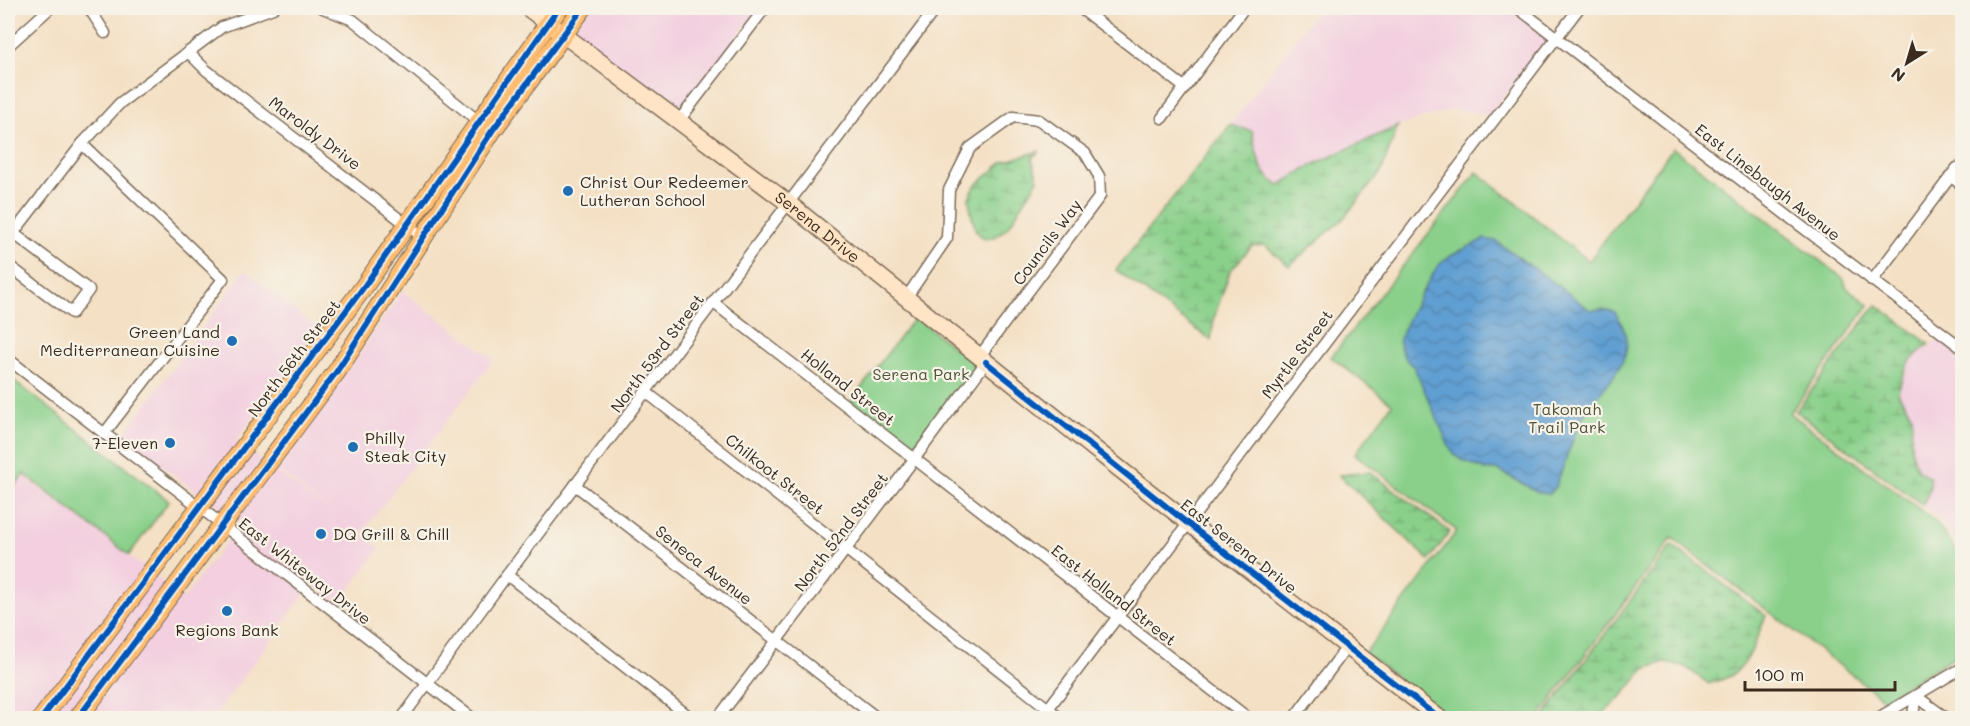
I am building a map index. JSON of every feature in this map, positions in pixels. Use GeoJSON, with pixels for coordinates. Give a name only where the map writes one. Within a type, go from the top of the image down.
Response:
{"type":"FeatureCollection","features":[{"type":"Feature","properties":{"kind":"main road","name":"North 56th Street"},"geometry":{"type":"LineString","coordinates":[[78,718],[308,411],[366,328],[424,238],[485,126],[547,23],[559,8]]}},
{"type":"Feature","properties":{"kind":"main road","name":"North 56th Street"},"geometry":{"type":"LineString","coordinates":[[42,718],[408,224],[485,126],[563,35],[583,8]]}},
{"type":"Feature","properties":{"kind":"main road"},"geometry":{"type":"LineString","coordinates":[[285,393],[308,411]]}},
{"type":"Feature","properties":{"kind":"main road"},"geometry":{"type":"LineString","coordinates":[[138,590],[160,609]]}},
{"type":"Feature","properties":{"kind":"main road"},"geometry":{"type":"LineString","coordinates":[[125,607],[148,624]]}},
{"type":"Feature","properties":{"kind":"street"},"geometry":{"type":"LineString","coordinates":[[8,46],[50,8]]}},
{"type":"Feature","properties":{"kind":"street"},"geometry":{"type":"LineString","coordinates":[[89,8],[105,33]]}},
{"type":"Feature","properties":{"kind":"street"},"geometry":{"type":"LineString","coordinates":[[8,265],[72,313],[89,291],[10,237],[82,144],[120,103],[222,27],[273,8]]}},
{"type":"Feature","properties":{"kind":"street"},"geometry":{"type":"LineString","coordinates":[[323,8],[352,20],[485,126]]}},
{"type":"Feature","properties":{"kind":"street","name":"Serena Drive"},"geometry":{"type":"LineString","coordinates":[[528,8],[788,203],[1024,394]]}},
{"type":"Feature","properties":{"kind":"street"},"geometry":{"type":"LineString","coordinates":[[678,122],[765,8]]}},
{"type":"Feature","properties":{"kind":"street","name":"North 53rd Street"},"geometry":{"type":"LineString","coordinates":[[402,718],[507,575],[936,8]]}},
{"type":"Feature","properties":{"kind":"street"},"geometry":{"type":"LineString","coordinates":[[1080,8],[1184,87]]}},
{"type":"Feature","properties":{"kind":"street"},"geometry":{"type":"LineString","coordinates":[[1094,18],[1102,8]]}},
{"type":"Feature","properties":{"kind":"street"},"geometry":{"type":"LineString","coordinates":[[1162,118],[1244,8]]}},
{"type":"Feature","properties":{"kind":"street","name":"East Linebaugh Avenue"},"geometry":{"type":"LineString","coordinates":[[1518,8],[1962,348]]}},
{"type":"Feature","properties":{"kind":"street","name":"Myrtle Street"},"geometry":{"type":"LineString","coordinates":[[1044,714],[1579,8]]}},
{"type":"Feature","properties":{"kind":"street","name":"Maroldy Drive"},"geometry":{"type":"LineString","coordinates":[[188,52],[206,70],[424,238]]}},
{"type":"Feature","properties":{"kind":"street","name":"Councils Way"},"geometry":{"type":"LineString","coordinates":[[906,298],[947,237],[949,190],[970,148],[1013,117],[1039,120],[1085,153],[1099,176],[1100,196],[982,359]]}},
{"type":"Feature","properties":{"kind":"street"},"geometry":{"type":"LineString","coordinates":[[82,144],[223,279],[104,434]]}},
{"type":"Feature","properties":{"kind":"street"},"geometry":{"type":"LineString","coordinates":[[1872,281],[1954,172],[1962,185]]}},
{"type":"Feature","properties":{"kind":"street","name":"Holland Street"},"geometry":{"type":"LineString","coordinates":[[714,303],[962,495]]}},
{"type":"Feature","properties":{"kind":"street","name":"East Whiteway Drive"},"geometry":{"type":"LineString","coordinates":[[8,359],[472,718]]}},
{"type":"Feature","properties":{"kind":"street","name":"North 52nd Street"},"geometry":{"type":"LineString","coordinates":[[718,718],[915,458],[982,359]]}},
{"type":"Feature","properties":{"kind":"street","name":"Chilkoot Street"},"geometry":{"type":"LineString","coordinates":[[646,392],[885,580],[1044,714],[1060,718]]}},
{"type":"Feature","properties":{"kind":"street","name":"East Serena Drive"},"geometry":{"type":"LineString","coordinates":[[1024,394],[1439,718]]}},
{"type":"Feature","properties":{"kind":"street","name":"Seneca Avenue"},"geometry":{"type":"LineString","coordinates":[[575,485],[877,718]]}},
{"type":"Feature","properties":{"kind":"street","name":"East Holland Street"},"geometry":{"type":"LineString","coordinates":[[962,495],[1248,718]]}},
{"type":"Feature","properties":{"kind":"street"},"geometry":{"type":"LineString","coordinates":[[507,575],[691,718]]}},
{"type":"Feature","properties":{"kind":"street"},"geometry":{"type":"LineString","coordinates":[[1294,718],[1347,647]]}},
{"type":"Feature","properties":{"kind":"street"},"geometry":{"type":"LineString","coordinates":[[1878,718],[1962,668]]}},
{"type":"Feature","properties":{"kind":"street"},"geometry":{"type":"LineString","coordinates":[[1910,718],[1913,715],[1916,696]]}},
{"type":"Feature","properties":{"kind":"street"},"geometry":{"type":"LineString","coordinates":[[1916,696],[1946,718]]}},
{"type":"Feature","properties":{"kind":"shaded area"},"geometry":{"type":"Polygon","coordinates":[[[590,8],[759,8],[678,114],[570,33],[590,8]]]}},
{"type":"Feature","properties":{"kind":"shaded area"},"geometry":{"type":"Polygon","coordinates":[[[1319,8],[1508,8],[1549,38],[1490,115],[1453,109],[1398,126],[1306,168],[1280,185],[1272,182],[1258,162],[1251,131],[1230,125],[1319,8]]]}},
{"type":"Feature","properties":{"kind":"shaded area"},"geometry":{"type":"Polygon","coordinates":[[[245,270],[318,329],[236,441],[360,533],[278,470],[402,291],[494,359],[361,534],[380,548],[339,604],[312,584],[213,718],[8,718],[8,496],[23,475],[184,598],[240,524],[122,437],[245,270]]]}},
{"type":"Feature","properties":{"kind":"shaded area"},"geometry":{"type":"Polygon","coordinates":[[[1940,339],[1962,355],[1962,551],[1938,517],[1923,505],[1930,489],[1930,478],[1917,469],[1911,448],[1912,416],[1898,393],[1903,372],[1914,356],[1940,339]]]}},
{"type":"Feature","properties":{"kind":"green space"},"geometry":{"type":"Polygon","coordinates":[[[1230,125],[1252,131],[1263,170],[1267,176],[1280,185],[1306,168],[1398,126],[1381,172],[1342,220],[1289,266],[1265,245],[1252,246],[1230,271],[1214,318],[1211,340],[1116,270],[1230,125]]]}},
{"type":"Feature","properties":{"kind":"green space","name":"Takomah Trail Park"},"geometry":{"type":"Polygon","coordinates":[[[1673,148],[1844,279],[1846,287],[1869,305],[1790,413],[1934,520],[1962,559],[1962,652],[1884,699],[1672,538],[1538,718],[1449,718],[1365,653],[1457,531],[1355,454],[1392,404],[1331,357],[1477,172],[1589,261],[1673,148]]]}},
{"type":"Feature","properties":{"kind":"green space"},"geometry":{"type":"Polygon","coordinates":[[[1040,151],[1032,158],[1038,180],[1009,226],[995,237],[985,239],[976,231],[971,213],[969,198],[975,186],[1003,162],[1040,151]]]}},
{"type":"Feature","properties":{"kind":"green space"},"geometry":{"type":"Polygon","coordinates":[[[1877,305],[1929,344],[1908,365],[1902,376],[1898,393],[1912,416],[1911,448],[1917,469],[1930,478],[1930,489],[1923,505],[1796,411],[1877,305]]]}},
{"type":"Feature","properties":{"kind":"green space","name":"Serena Park"},"geometry":{"type":"Polygon","coordinates":[[[915,317],[976,365],[912,448],[851,401],[915,317]]]}},
{"type":"Feature","properties":{"kind":"green space"},"geometry":{"type":"Polygon","coordinates":[[[8,376],[169,501],[129,555],[24,474],[8,494],[8,376]]]}},
{"type":"Feature","properties":{"kind":"green space"},"geometry":{"type":"Polygon","coordinates":[[[1370,472],[1450,532],[1429,560],[1339,475],[1370,472]]]}},
{"type":"Feature","properties":{"kind":"green space"},"geometry":{"type":"Polygon","coordinates":[[[1672,545],[1766,616],[1744,664],[1732,675],[1709,684],[1684,666],[1664,662],[1645,669],[1604,713],[1593,718],[1542,718],[1672,545]]]}},
{"type":"Feature","properties":{"kind":"water"},"geometry":{"type":"Polygon","coordinates":[[[1485,239],[1496,241],[1590,310],[1602,309],[1615,312],[1626,336],[1627,347],[1623,361],[1583,417],[1556,486],[1550,494],[1538,492],[1498,470],[1486,470],[1455,456],[1414,367],[1401,351],[1400,339],[1407,322],[1438,266],[1453,254],[1485,239]]]}},
{"type":"Feature","properties":{"kind":"cycle path"},"geometry":{"type":"LineString","coordinates":[[42,718],[363,288],[559,8]]}},
{"type":"Feature","properties":{"kind":"cycle path"},"geometry":{"type":"LineString","coordinates":[[78,718],[337,371],[492,131],[583,8]]}},
{"type":"Feature","properties":{"kind":"cycle path"},"geometry":{"type":"LineString","coordinates":[[986,362],[1187,523],[1439,718]]}},
{"type":"Feature","properties":{"kind":"place","name":"Christ Our Redeemer Lutheran School"},"geometry":{"type":"Point","coordinates":[568,191]}},
{"type":"Feature","properties":{"kind":"place","name":"Green Land Mediterranean Cuisine"},"geometry":{"type":"Point","coordinates":[232,341]}},
{"type":"Feature","properties":{"kind":"place","name":"7-Eleven"},"geometry":{"type":"Point","coordinates":[170,443]}},
{"type":"Feature","properties":{"kind":"place","name":"Philly Steak City"},"geometry":{"type":"Point","coordinates":[353,447]}},
{"type":"Feature","properties":{"kind":"place","name":"DQ Grill & Chill"},"geometry":{"type":"Point","coordinates":[321,534]}},
{"type":"Feature","properties":{"kind":"place","name":"Regions Bank"},"geometry":{"type":"Point","coordinates":[227,611]}}]}
